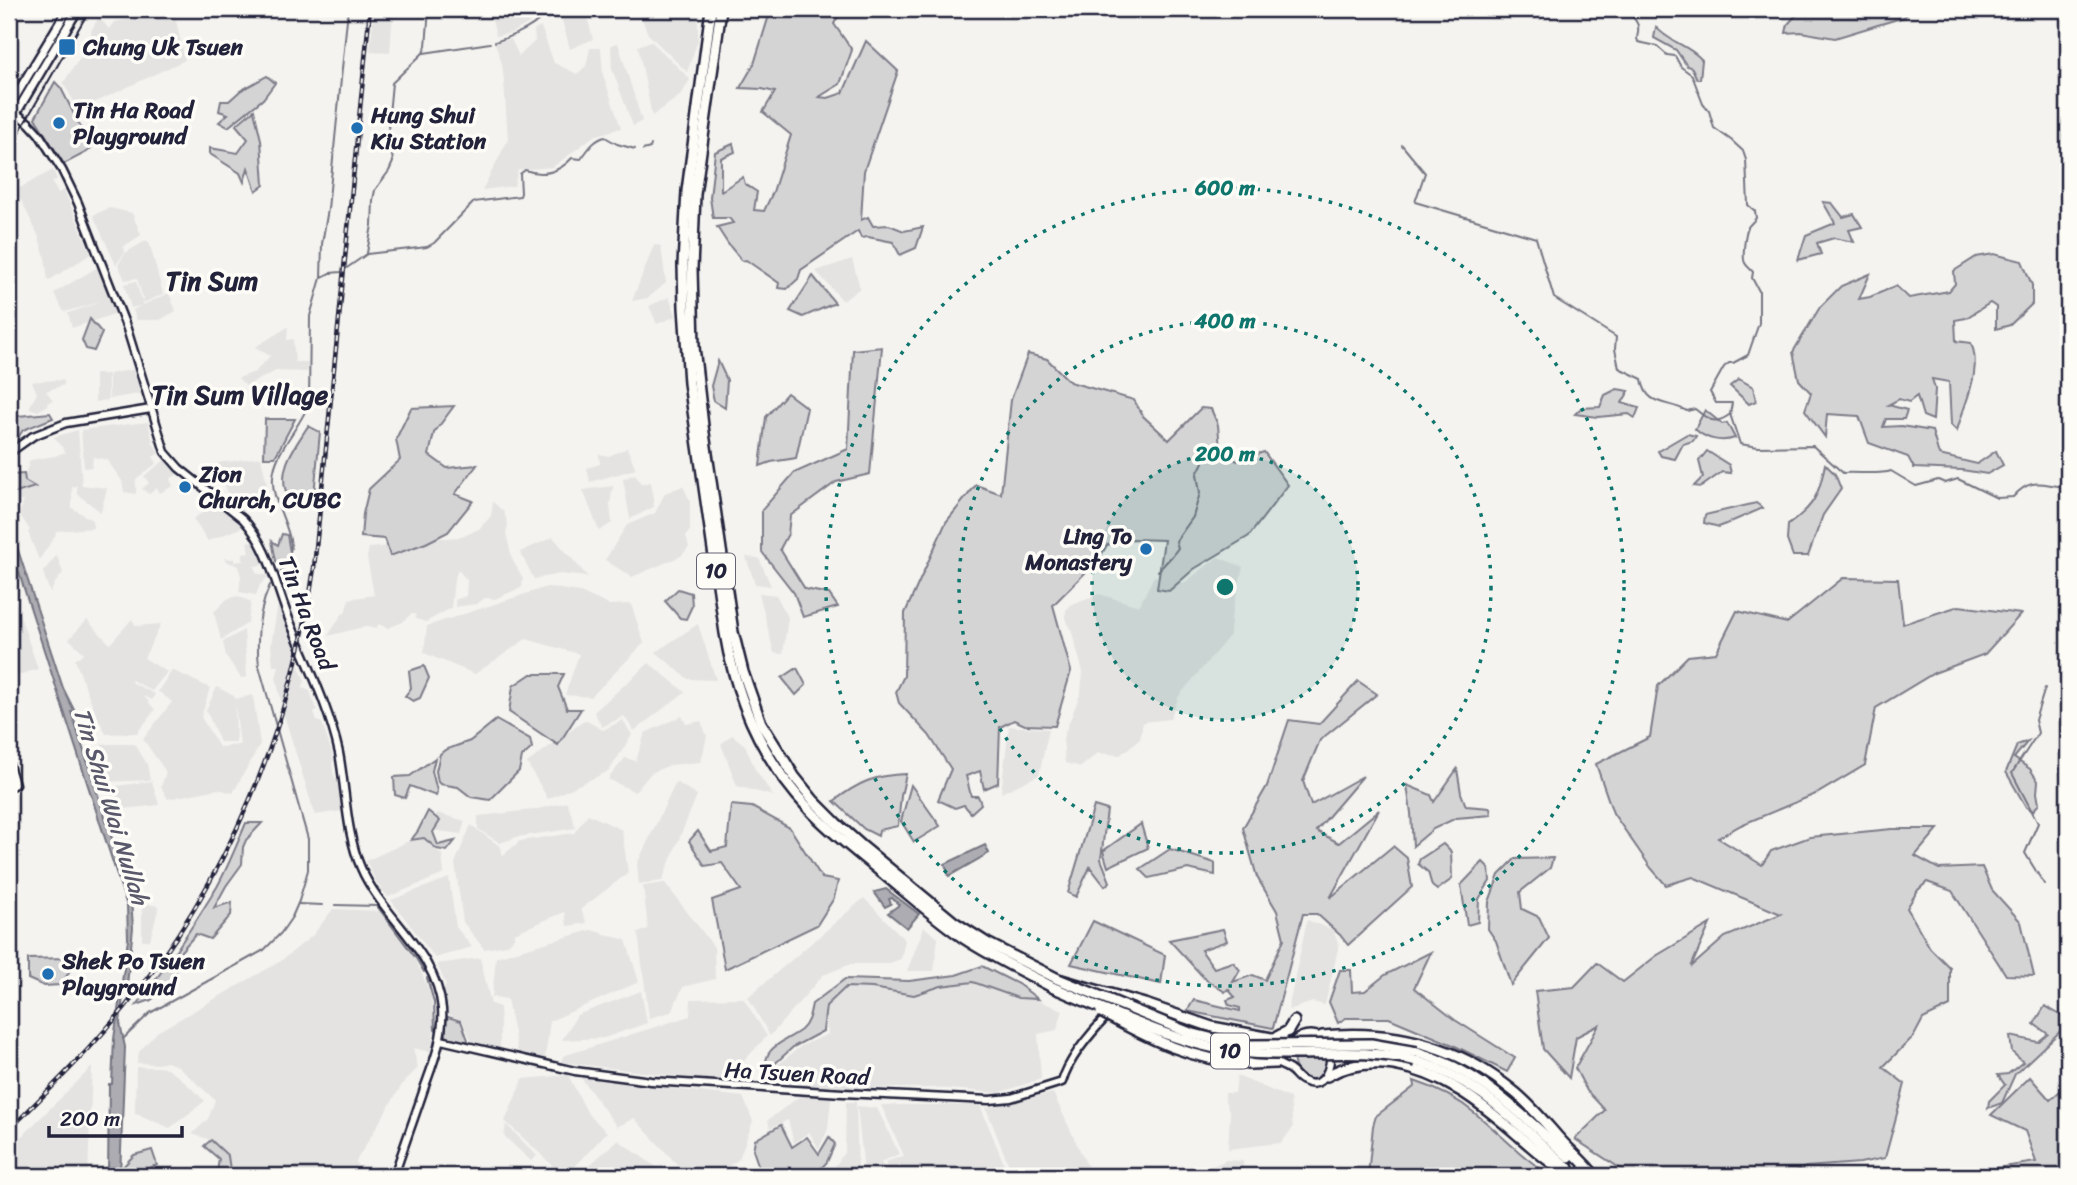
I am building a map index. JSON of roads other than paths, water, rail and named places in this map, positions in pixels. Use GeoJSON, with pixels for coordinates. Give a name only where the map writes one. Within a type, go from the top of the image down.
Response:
{"type":"FeatureCollection","features":[{"type":"Feature","properties":{"kind":"highway","name":"10"},"geometry":{"type":"LineString","coordinates":[[711,9],[684,228],[684,307],[690,394],[732,669],[760,741],[779,771],[808,809],[822,822],[951,928],[996,958],[1189,1041],[1222,1049],[1271,1054],[1361,1053],[1416,1056],[1454,1066],[1484,1083],[1594,1176]]}},
{"type":"Feature","properties":{"kind":"highway","name":"10"},"geometry":{"type":"LineString","coordinates":[[721,9],[695,194],[692,270],[694,348],[733,632],[752,699],[761,723],[794,776],[814,801],[845,831],[954,922],[1056,983]]}},
{"type":"Feature","properties":{"kind":"highway"},"geometry":{"type":"LineString","coordinates":[[1056,983],[1148,1005],[1212,1027],[1239,1033],[1278,1039],[1294,1021]]}},
{"type":"Feature","properties":{"kind":"highway"},"geometry":{"type":"LineString","coordinates":[[1056,983],[1171,1048],[1218,1061],[1276,1063]]}},
{"type":"Feature","properties":{"kind":"highway"},"geometry":{"type":"LineString","coordinates":[[1322,1036],[1372,1034],[1394,1037],[1429,1045],[1470,1061],[1522,1099],[1594,1176]]}},
{"type":"Feature","properties":{"kind":"highway","name":"10"},"geometry":{"type":"LineString","coordinates":[[1416,1056],[1460,1078],[1488,1097],[1575,1176]]}},
{"type":"Feature","properties":{"kind":"highway"},"geometry":{"type":"LineString","coordinates":[[1326,1076],[1351,1066],[1373,1063],[1411,1069],[1437,1078],[1474,1098],[1551,1163],[1575,1176]]}},
{"type":"Feature","properties":{"kind":"main road"},"geometry":{"type":"LineString","coordinates":[[9,125],[11,110],[68,9]]}},
{"type":"Feature","properties":{"kind":"main road"},"geometry":{"type":"LineString","coordinates":[[11,110],[78,9]]}},
{"type":"Feature","properties":{"kind":"street","name":"Tin Ha Road"},"geometry":{"type":"LineString","coordinates":[[11,110],[39,134],[62,170],[78,203],[127,329],[163,448],[169,458],[243,519],[257,537],[273,567],[334,736],[356,858],[372,889],[432,974],[442,1009],[440,1040],[394,1176]]}},
{"type":"Feature","properties":{"kind":"street"},"geometry":{"type":"LineString","coordinates":[[9,453],[33,436],[66,423],[151,409]]}},
{"type":"Feature","properties":{"kind":"street"},"geometry":{"type":"LineString","coordinates":[[9,765],[12,785]]}},
{"type":"Feature","properties":{"kind":"street","name":"Ha Tsuen Road"},"geometry":{"type":"LineString","coordinates":[[440,1040],[575,1071],[651,1081],[990,1100],[1011,1098],[1062,1082],[1065,1069],[1115,1008],[1183,1037],[1248,1048]]}},
{"type":"Feature","properties":{"kind":"street"},"geometry":{"type":"LineString","coordinates":[[1309,1034],[1322,1036],[1327,1042],[1331,1058],[1326,1076],[1318,1082],[1308,1083],[1293,1071],[1248,1048],[1278,1039],[1294,1041],[1309,1034]]}},
{"type":"Feature","properties":{"kind":"street"},"geometry":{"type":"LineString","coordinates":[[1293,1071],[1290,1060],[1294,1041]]}},
{"type":"Feature","properties":{"kind":"waterway"},"geometry":{"type":"LineString","coordinates":[[281,572],[291,546],[275,495],[273,477],[278,458],[309,403],[310,316],[321,278],[322,244],[328,209],[348,9]]}},
{"type":"Feature","properties":{"kind":"waterway"},"geometry":{"type":"LineString","coordinates":[[367,253],[375,190],[393,162],[388,125],[392,83],[423,53],[429,9]]}},
{"type":"Feature","properties":{"kind":"waterway"},"geometry":{"type":"LineString","coordinates":[[495,42],[532,26],[547,9]]}},
{"type":"Feature","properties":{"kind":"waterway"},"geometry":{"type":"LineString","coordinates":[[1627,9],[1638,25],[1638,42],[1657,46],[1667,55],[1675,56],[1681,67],[1692,75],[1714,128],[1743,151],[1746,160],[1748,205],[1755,211],[1756,218],[1747,230],[1744,256],[1759,291],[1759,323],[1748,355],[1724,367],[1710,392],[1716,403],[1732,403],[1730,414],[1740,444],[1758,447],[1813,446],[1843,473],[1891,471],[1916,486],[1938,480],[1945,483],[1958,479],[1997,498],[2013,497],[2032,484],[2068,487]]}},
{"type":"Feature","properties":{"kind":"waterway"},"geometry":{"type":"LineString","coordinates":[[424,53],[490,43]]}},
{"type":"Feature","properties":{"kind":"waterway"},"geometry":{"type":"LineString","coordinates":[[322,277],[341,272],[367,254],[427,247],[474,202],[520,196],[520,174],[525,170],[539,173],[556,170],[572,158],[581,159],[601,138],[605,137],[635,149]]}},
{"type":"Feature","properties":{"kind":"waterway"},"geometry":{"type":"LineString","coordinates":[[643,150],[651,145]]}},
{"type":"Feature","properties":{"kind":"waterway"},"geometry":{"type":"LineString","coordinates":[[1402,145],[1425,173],[1415,202],[1536,238],[1554,298],[1616,337],[1615,349],[1619,368],[1642,379],[1644,388],[1652,399],[1687,411],[1695,409],[1715,421],[1729,415]]}},
{"type":"Feature","properties":{"kind":"waterway"},"geometry":{"type":"LineString","coordinates":[[1158,571],[1178,548],[1176,541],[1193,517],[1200,493],[1197,474],[1213,443]]}},
{"type":"Feature","properties":{"kind":"waterway"},"geometry":{"type":"LineString","coordinates":[[123,1039],[150,1013],[264,950],[281,933],[299,901],[308,870],[308,839],[259,666],[259,625],[270,585]]}},
{"type":"Feature","properties":{"kind":"waterway"},"geometry":{"type":"LineString","coordinates":[[2044,884],[2025,853],[2038,823],[2012,773],[2038,733],[2035,720],[2045,688]]}},
{"type":"Feature","properties":{"kind":"waterway"},"geometry":{"type":"LineString","coordinates":[[298,904],[322,905]]}},
{"type":"Feature","properties":{"kind":"waterway"},"geometry":{"type":"LineString","coordinates":[[335,905],[377,906],[424,972]]}},
{"type":"Feature","properties":{"kind":"waterway"},"geometry":{"type":"LineString","coordinates":[[427,978],[434,1002],[435,1030]]}},
{"type":"Feature","properties":{"kind":"tram line"},"geometry":{"type":"LineString","coordinates":[[9,150],[90,9]]}},
{"type":"Feature","properties":{"kind":"railway"},"geometry":{"type":"LineString","coordinates":[[9,1130],[97,1039],[162,959],[224,855],[271,744],[290,686],[314,568],[370,9]]}},
{"type":"Feature","properties":{"kind":"place","name":"Chung Uk Tsuen"},"geometry":{"type":"Point","coordinates":[67,47]}},
{"type":"Feature","properties":{"kind":"place","name":"Tin Ha Road Playground"},"geometry":{"type":"Point","coordinates":[59,123]}},
{"type":"Feature","properties":{"kind":"place","name":"Hung Shui Kiu Station"},"geometry":{"type":"Point","coordinates":[357,128]}},
{"type":"Feature","properties":{"kind":"place","name":"Zion Church, CUBC"},"geometry":{"type":"Point","coordinates":[185,487]}},
{"type":"Feature","properties":{"kind":"place","name":"Ling To Monastery"},"geometry":{"type":"Point","coordinates":[1146,549]}},
{"type":"Feature","properties":{"kind":"place","name":"Shek Po Tsuen Playground"},"geometry":{"type":"Point","coordinates":[48,974]}},
{"type":"Feature","properties":{"kind":"district","name":"Tin Sum"},"geometry":{"type":"Point","coordinates":[212,281]}},
{"type":"Feature","properties":{"kind":"district","name":"Tin Sum Village"},"geometry":{"type":"Point","coordinates":[240,395]}},
{"type":"Feature","properties":{"kind":"water label","name":"Tin Shui Wai Nullah"},"geometry":{"type":"Point","coordinates":[111,806]}}]}
